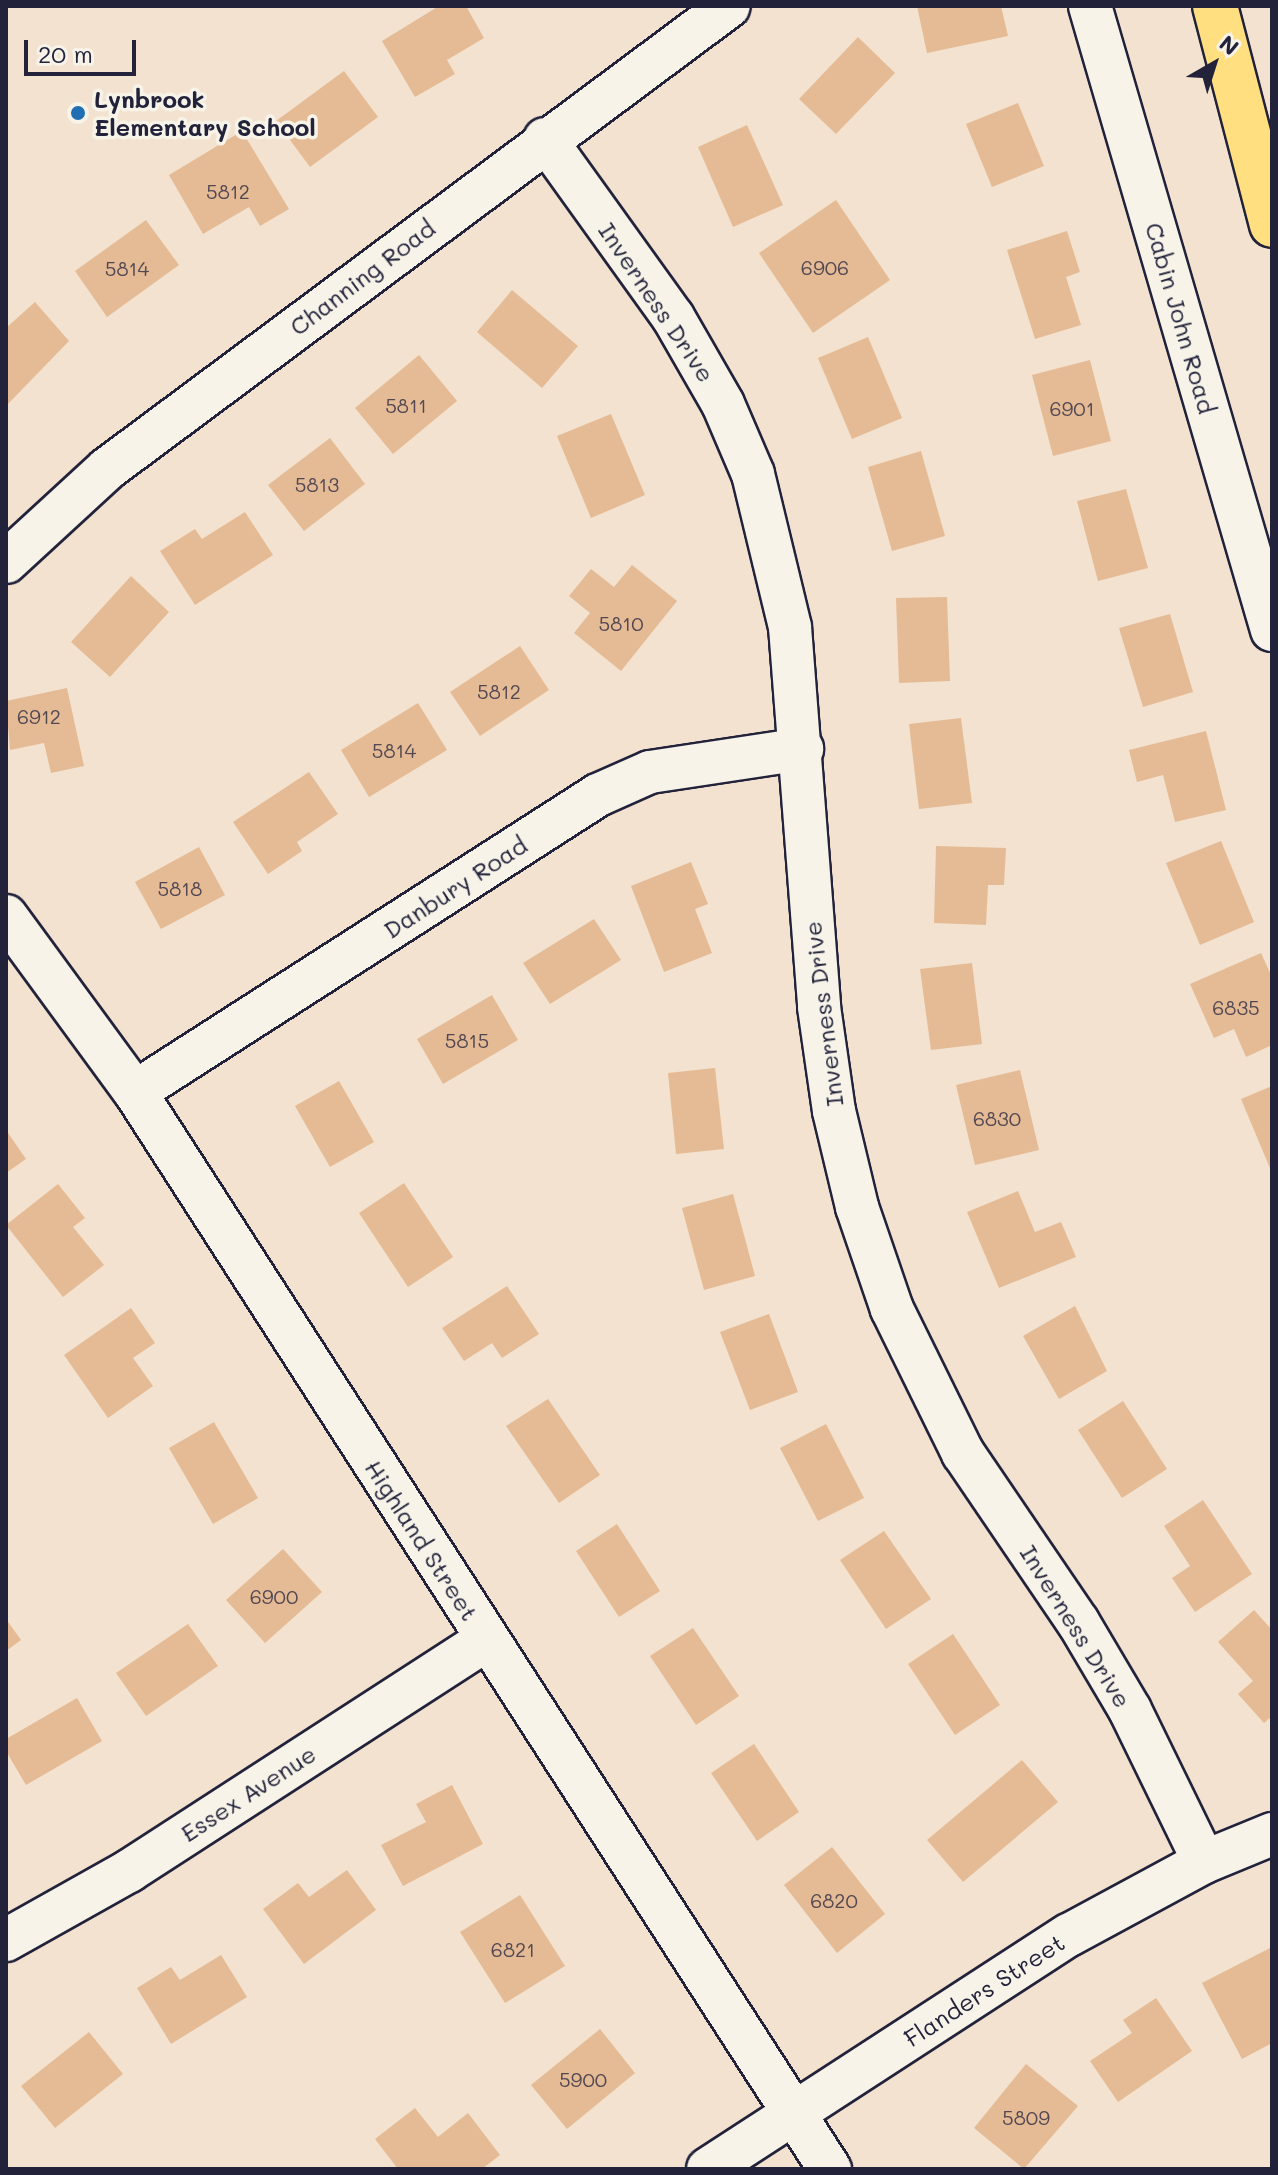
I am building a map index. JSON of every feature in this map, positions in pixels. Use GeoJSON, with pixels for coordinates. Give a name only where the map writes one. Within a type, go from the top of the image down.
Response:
{"type":"FeatureCollection","features":[{"type":"Feature","properties":{"kind":"highway"},"geometry":{"type":"LineString","coordinates":[[1217,6],[1272,167]]}},
{"type":"Feature","properties":{"kind":"highway"},"geometry":{"type":"LineString","coordinates":[[1217,6],[1272,225]]}},
{"type":"Feature","properties":{"kind":"street","name":"Channing Road"},"geometry":{"type":"LineString","coordinates":[[6,562],[107,469],[545,139],[729,6]]}},
{"type":"Feature","properties":{"kind":"street","name":"Cabin John Road"},"geometry":{"type":"LineString","coordinates":[[1090,6],[1272,630]]}},
{"type":"Feature","properties":{"kind":"street","name":"Inverness Drive"},"geometry":{"type":"LineString","coordinates":[[545,139],[673,317],[723,404],[747,460],[779,567],[802,749],[819,1007],[834,1111],[857,1207],[892,1309],[963,1453],[1078,1622],[1130,1710],[1204,1862]]}},
{"type":"Feature","properties":{"kind":"street","name":"Danbury Road"},"geometry":{"type":"LineString","coordinates":[[135,1092],[598,795],[650,772],[802,749]]}},
{"type":"Feature","properties":{"kind":"street","name":"Highland Street"},"geometry":{"type":"LineString","coordinates":[[6,916],[135,1092],[830,2169]]}},
{"type":"Feature","properties":{"kind":"street","name":"Essex Avenue"},"geometry":{"type":"LineString","coordinates":[[6,1940],[129,1871],[486,1640]]}},
{"type":"Feature","properties":{"kind":"street","name":"Flanders Street"},"geometry":{"type":"LineString","coordinates":[[708,2169],[1069,1935],[1204,1862],[1272,1834]]}},
{"type":"Feature","properties":{"kind":"building"},"geometry":{"type":"Polygon","coordinates":[[[439,6],[466,6],[484,38],[447,60],[455,74],[415,97],[382,41],[439,6]]]}},
{"type":"Feature","properties":{"kind":"building"},"geometry":{"type":"Polygon","coordinates":[[[917,6],[1001,6],[1008,36],[927,53],[917,6]]]}},
{"type":"Feature","properties":{"kind":"building"},"geometry":{"type":"Polygon","coordinates":[[[858,37],[895,73],[836,134],[799,99],[858,37]]]}},
{"type":"Feature","properties":{"kind":"building"},"geometry":{"type":"Polygon","coordinates":[[[344,71],[378,117],[310,167],[276,121],[344,71]]]}},
{"type":"Feature","properties":{"kind":"building"},"geometry":{"type":"Polygon","coordinates":[[[1018,103],[1044,166],[992,187],[966,124],[1018,103]]]}},
{"type":"Feature","properties":{"kind":"building"},"geometry":{"type":"Polygon","coordinates":[[[747,125],[783,205],[733,227],[698,147],[747,125]]]}},
{"type":"Feature","properties":{"kind":"building"},"geometry":{"type":"Polygon","coordinates":[[[242,131],[289,209],[260,226],[249,207],[203,234],[169,175],[242,131]]]}},
{"type":"Feature","properties":{"kind":"building"},"geometry":{"type":"Polygon","coordinates":[[[836,200],[890,280],[813,333],[759,253],[836,200]]]}},
{"type":"Feature","properties":{"kind":"building"},"geometry":{"type":"Polygon","coordinates":[[[146,220],[179,265],[107,317],[75,271],[146,220]]]}},
{"type":"Feature","properties":{"kind":"building"},"geometry":{"type":"Polygon","coordinates":[[[1067,231],[1080,272],[1066,277],[1081,325],[1035,339],[1007,250],[1067,231]]]}},
{"type":"Feature","properties":{"kind":"building"},"geometry":{"type":"Polygon","coordinates":[[[512,290],[578,346],[542,388],[477,332],[512,290]]]}},
{"type":"Feature","properties":{"kind":"building"},"geometry":{"type":"Polygon","coordinates":[[[35,302],[69,341],[6,406],[6,328],[35,302]]]}},
{"type":"Feature","properties":{"kind":"building"},"geometry":{"type":"Polygon","coordinates":[[[868,337],[902,418],[852,439],[818,358],[868,337]]]}},
{"type":"Feature","properties":{"kind":"building"},"geometry":{"type":"Polygon","coordinates":[[[419,355],[457,401],[393,454],[355,408],[419,355]]]}},
{"type":"Feature","properties":{"kind":"building"},"geometry":{"type":"Polygon","coordinates":[[[1090,360],[1111,441],[1053,456],[1032,375],[1090,360]]]}},
{"type":"Feature","properties":{"kind":"building"},"geometry":{"type":"Polygon","coordinates":[[[611,414],[645,495],[591,518],[557,436],[611,414]]]}},
{"type":"Feature","properties":{"kind":"building"},"geometry":{"type":"Polygon","coordinates":[[[330,438],[365,484],[304,531],[268,485],[330,438]]]}},
{"type":"Feature","properties":{"kind":"building"},"geometry":{"type":"Polygon","coordinates":[[[921,451],[945,536],[892,551],[868,467],[921,451]]]}},
{"type":"Feature","properties":{"kind":"building"},"geometry":{"type":"Polygon","coordinates":[[[1126,489],[1148,568],[1098,581],[1077,501],[1126,489]]]}},
{"type":"Feature","properties":{"kind":"building"},"geometry":{"type":"Polygon","coordinates":[[[245,512],[273,555],[195,605],[160,551],[195,529],[202,539],[245,512]]]}},
{"type":"Feature","properties":{"kind":"building"},"geometry":{"type":"Polygon","coordinates":[[[632,565],[677,601],[621,671],[574,633],[590,613],[569,596],[591,569],[614,587],[632,565]]]}},
{"type":"Feature","properties":{"kind":"building"},"geometry":{"type":"Polygon","coordinates":[[[131,576],[169,612],[110,677],[71,642],[131,576]]]}},
{"type":"Feature","properties":{"kind":"building"},"geometry":{"type":"Polygon","coordinates":[[[947,597],[950,681],[899,683],[896,598],[947,597]]]}},
{"type":"Feature","properties":{"kind":"building"},"geometry":{"type":"Polygon","coordinates":[[[1170,614],[1193,692],[1143,707],[1119,628],[1170,614]]]}},
{"type":"Feature","properties":{"kind":"building"},"geometry":{"type":"Polygon","coordinates":[[[520,646],[549,690],[480,736],[450,692],[520,646]]]}},
{"type":"Feature","properties":{"kind":"building"},"geometry":{"type":"Polygon","coordinates":[[[67,688],[84,766],[51,773],[44,743],[10,750],[6,701],[67,688]]]}},
{"type":"Feature","properties":{"kind":"building"},"geometry":{"type":"Polygon","coordinates":[[[418,703],[447,750],[369,797],[341,750],[418,703]]]}},
{"type":"Feature","properties":{"kind":"building"},"geometry":{"type":"Polygon","coordinates":[[[961,718],[972,803],[919,809],[909,724],[961,718]]]}},
{"type":"Feature","properties":{"kind":"building"},"geometry":{"type":"Polygon","coordinates":[[[1206,731],[1226,810],[1175,822],[1163,775],[1137,782],[1129,750],[1206,731]]]}},
{"type":"Feature","properties":{"kind":"building"},"geometry":{"type":"Polygon","coordinates":[[[309,772],[338,814],[297,842],[302,851],[268,874],[233,822],[309,772]]]}},
{"type":"Feature","properties":{"kind":"building"},"geometry":{"type":"Polygon","coordinates":[[[1221,841],[1254,922],[1200,945],[1166,863],[1221,841]]]}},
{"type":"Feature","properties":{"kind":"building"},"geometry":{"type":"Polygon","coordinates":[[[936,846],[1006,848],[1004,885],[988,885],[986,925],[934,923],[936,846]]]}},
{"type":"Feature","properties":{"kind":"building"},"geometry":{"type":"Polygon","coordinates":[[[199,847],[225,895],[161,929],[135,882],[199,847]]]}},
{"type":"Feature","properties":{"kind":"building"},"geometry":{"type":"Polygon","coordinates":[[[691,862],[708,904],[695,909],[712,953],[664,972],[631,886],[691,862]]]}},
{"type":"Feature","properties":{"kind":"building"},"geometry":{"type":"Polygon","coordinates":[[[594,919],[621,960],[550,1004],[523,963],[594,919]]]}},
{"type":"Feature","properties":{"kind":"building"},"geometry":{"type":"Polygon","coordinates":[[[1261,953],[1272,977],[1272,1045],[1246,1057],[1234,1029],[1214,1038],[1190,984],[1261,953]]]}},
{"type":"Feature","properties":{"kind":"building"},"geometry":{"type":"Polygon","coordinates":[[[972,963],[982,1044],[931,1050],[920,969],[972,963]]]}},
{"type":"Feature","properties":{"kind":"building"},"geometry":{"type":"Polygon","coordinates":[[[492,995],[518,1040],[443,1084],[417,1039],[492,995]]]}},
{"type":"Feature","properties":{"kind":"building"},"geometry":{"type":"Polygon","coordinates":[[[715,1068],[724,1149],[676,1154],[668,1073],[715,1068]]]}},
{"type":"Feature","properties":{"kind":"building"},"geometry":{"type":"Polygon","coordinates":[[[1020,1070],[1039,1150],[975,1165],[956,1085],[1020,1070]]]}},
{"type":"Feature","properties":{"kind":"building"},"geometry":{"type":"Polygon","coordinates":[[[339,1081],[374,1142],[330,1167],[295,1106],[339,1081]]]}},
{"type":"Feature","properties":{"kind":"building"},"geometry":{"type":"Polygon","coordinates":[[[1272,1086],[1272,1173],[1241,1099],[1272,1086]]]}},
{"type":"Feature","properties":{"kind":"building"},"geometry":{"type":"Polygon","coordinates":[[[6,1130],[26,1159],[6,1173],[6,1130]]]}},
{"type":"Feature","properties":{"kind":"building"},"geometry":{"type":"Polygon","coordinates":[[[404,1183],[453,1257],[408,1287],[359,1213],[404,1183]]]}},
{"type":"Feature","properties":{"kind":"building"},"geometry":{"type":"Polygon","coordinates":[[[58,1184],[85,1218],[73,1227],[104,1265],[63,1297],[6,1225],[58,1184]]]}},
{"type":"Feature","properties":{"kind":"building"},"geometry":{"type":"Polygon","coordinates":[[[1018,1191],[1035,1232],[1061,1222],[1076,1257],[999,1288],[967,1212],[1018,1191]]]}},
{"type":"Feature","properties":{"kind":"building"},"geometry":{"type":"Polygon","coordinates":[[[733,1194],[755,1276],[704,1290],[682,1208],[733,1194]]]}},
{"type":"Feature","properties":{"kind":"building"},"geometry":{"type":"Polygon","coordinates":[[[507,1286],[539,1334],[502,1358],[492,1343],[464,1361],[442,1328],[507,1286]]]}},
{"type":"Feature","properties":{"kind":"building"},"geometry":{"type":"Polygon","coordinates":[[[1075,1306],[1107,1371],[1059,1399],[1023,1336],[1075,1306]]]}},
{"type":"Feature","properties":{"kind":"building"},"geometry":{"type":"Polygon","coordinates":[[[131,1308],[155,1343],[133,1358],[153,1386],[108,1418],[64,1355],[131,1308]]]}},
{"type":"Feature","properties":{"kind":"building"},"geometry":{"type":"Polygon","coordinates":[[[769,1314],[798,1392],[750,1410],[720,1332],[769,1314]]]}},
{"type":"Feature","properties":{"kind":"building"},"geometry":{"type":"Polygon","coordinates":[[[548,1399],[600,1475],[559,1503],[506,1426],[548,1399]]]}},
{"type":"Feature","properties":{"kind":"building"},"geometry":{"type":"Polygon","coordinates":[[[1123,1401],[1167,1469],[1122,1498],[1078,1430],[1123,1401]]]}},
{"type":"Feature","properties":{"kind":"building"},"geometry":{"type":"Polygon","coordinates":[[[214,1422],[258,1498],[213,1524],[169,1448],[214,1422]]]}},
{"type":"Feature","properties":{"kind":"building"},"geometry":{"type":"Polygon","coordinates":[[[826,1424],[864,1498],[818,1521],[780,1448],[826,1424]]]}},
{"type":"Feature","properties":{"kind":"building"},"geometry":{"type":"Polygon","coordinates":[[[1203,1500],[1252,1574],[1195,1612],[1172,1578],[1190,1566],[1164,1526],[1203,1500]]]}},
{"type":"Feature","properties":{"kind":"building"},"geometry":{"type":"Polygon","coordinates":[[[617,1524],[660,1591],[619,1617],[576,1551],[617,1524]]]}},
{"type":"Feature","properties":{"kind":"building"},"geometry":{"type":"Polygon","coordinates":[[[884,1531],[931,1599],[886,1629],[840,1560],[884,1531]]]}},
{"type":"Feature","properties":{"kind":"building"},"geometry":{"type":"Polygon","coordinates":[[[283,1549],[322,1592],[265,1643],[226,1600],[283,1549]]]}},
{"type":"Feature","properties":{"kind":"building"},"geometry":{"type":"Polygon","coordinates":[[[1254,1610],[1272,1630],[1272,1716],[1264,1723],[1238,1694],[1253,1681],[1218,1642],[1254,1610]]]}},
{"type":"Feature","properties":{"kind":"building"},"geometry":{"type":"Polygon","coordinates":[[[6,1619],[21,1640],[6,1651],[6,1619]]]}},
{"type":"Feature","properties":{"kind":"building"},"geometry":{"type":"Polygon","coordinates":[[[188,1624],[218,1666],[146,1716],[116,1673],[188,1624]]]}},
{"type":"Feature","properties":{"kind":"building"},"geometry":{"type":"Polygon","coordinates":[[[693,1628],[739,1696],[696,1725],[650,1656],[693,1628]]]}},
{"type":"Feature","properties":{"kind":"building"},"geometry":{"type":"Polygon","coordinates":[[[953,1634],[1000,1705],[955,1735],[908,1664],[953,1634]]]}},
{"type":"Feature","properties":{"kind":"building"},"geometry":{"type":"Polygon","coordinates":[[[77,1698],[102,1741],[26,1785],[6,1751],[6,1739],[77,1698]]]}},
{"type":"Feature","properties":{"kind":"building"},"geometry":{"type":"Polygon","coordinates":[[[754,1744],[799,1812],[757,1841],[711,1773],[754,1744]]]}},
{"type":"Feature","properties":{"kind":"building"},"geometry":{"type":"Polygon","coordinates":[[[1022,1760],[1058,1802],[963,1882],[927,1840],[1022,1760]]]}},
{"type":"Feature","properties":{"kind":"building"},"geometry":{"type":"Polygon","coordinates":[[[452,1785],[483,1844],[403,1886],[381,1845],[426,1822],[416,1804],[452,1785]]]}},
{"type":"Feature","properties":{"kind":"building"},"geometry":{"type":"Polygon","coordinates":[[[832,1847],[885,1914],[837,1953],[784,1885],[832,1847]]]}},
{"type":"Feature","properties":{"kind":"building"},"geometry":{"type":"Polygon","coordinates":[[[347,1870],[376,1910],[304,1964],[263,1909],[298,1883],[309,1897],[347,1870]]]}},
{"type":"Feature","properties":{"kind":"building"},"geometry":{"type":"Polygon","coordinates":[[[520,1895],[565,1966],[505,2003],[460,1932],[520,1895]]]}},
{"type":"Feature","properties":{"kind":"building"},"geometry":{"type":"Polygon","coordinates":[[[1272,1947],[1272,2043],[1242,2059],[1202,1983],[1272,1947]]]}},
{"type":"Feature","properties":{"kind":"building"},"geometry":{"type":"Polygon","coordinates":[[[221,1955],[247,1997],[171,2044],[137,1988],[171,1967],[180,1980],[221,1955]]]}},
{"type":"Feature","properties":{"kind":"building"},"geometry":{"type":"Polygon","coordinates":[[[1156,1998],[1192,2051],[1118,2102],[1090,2061],[1132,2033],[1123,2020],[1156,1998]]]}},
{"type":"Feature","properties":{"kind":"building"},"geometry":{"type":"Polygon","coordinates":[[[600,2029],[635,2073],[567,2129],[531,2085],[600,2029]]]}},
{"type":"Feature","properties":{"kind":"building"},"geometry":{"type":"Polygon","coordinates":[[[89,2032],[123,2074],[55,2128],[21,2086],[89,2032]]]}},
{"type":"Feature","properties":{"kind":"building"},"geometry":{"type":"Polygon","coordinates":[[[1026,2064],[1078,2106],[1024,2169],[974,2128],[1026,2064]]]}},
{"type":"Feature","properties":{"kind":"building"},"geometry":{"type":"Polygon","coordinates":[[[415,2108],[438,2137],[468,2113],[500,2155],[482,2169],[398,2169],[375,2139],[415,2108]]]}},
{"type":"Feature","properties":{"kind":"place","name":"Lynbrook Elementary School"},"geometry":{"type":"Point","coordinates":[78,113]}}]}
